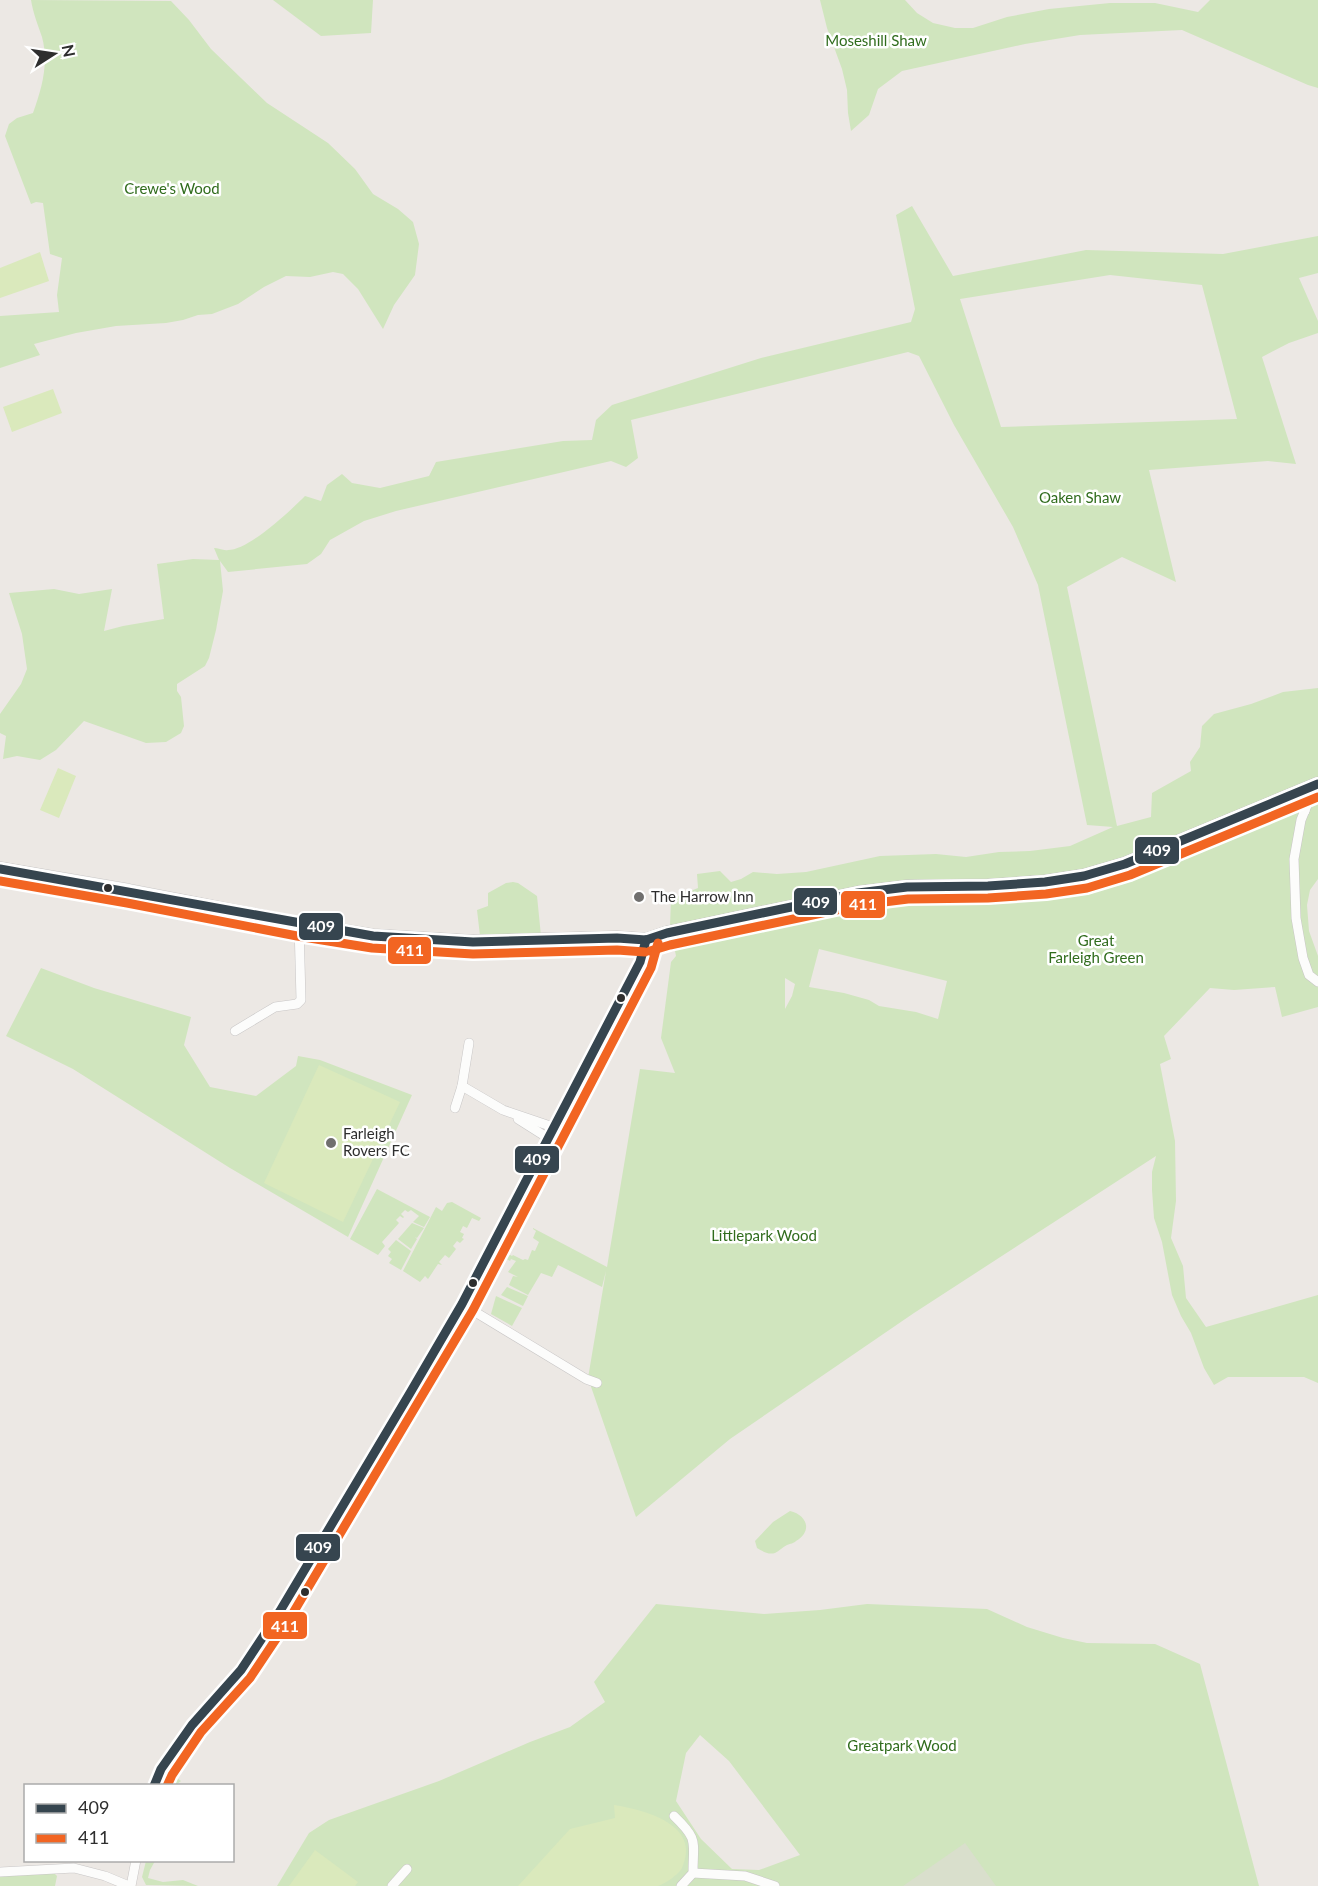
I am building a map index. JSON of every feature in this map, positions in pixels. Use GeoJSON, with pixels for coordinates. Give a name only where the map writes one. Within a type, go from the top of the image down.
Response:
{"type":"FeatureCollection","features":[{"type":"Feature","properties":{"kind":"street"},"geometry":{"type":"LineString","coordinates":[[0,869],[373,936],[507,942],[626,938],[646,940],[667,933],[858,893],[908,887],[988,886],[1045,882],[1084,876],[1125,864],[1316,785]]}},
{"type":"Feature","properties":{"kind":"street"},"geometry":{"type":"LineString","coordinates":[[1316,785],[1301,820],[1294,859],[1296,918],[1309,975],[1318,982]]}},
{"type":"Feature","properties":{"kind":"street"},"geometry":{"type":"LineString","coordinates":[[1286,799],[1305,811]]}},
{"type":"Feature","properties":{"kind":"street"},"geometry":{"type":"LineString","coordinates":[[235,1031],[275,1007],[297,1004],[301,1000],[299,924]]}},
{"type":"Feature","properties":{"kind":"street"},"geometry":{"type":"LineString","coordinates":[[154,1784],[161,1769],[192,1725],[241,1670],[280,1611],[462,1304],[640,962],[646,940]]}},
{"type":"Feature","properties":{"kind":"street"},"geometry":{"type":"LineString","coordinates":[[455,1108],[462,1086],[469,1043]]}},
{"type":"Feature","properties":{"kind":"street"},"geometry":{"type":"LineString","coordinates":[[462,1086],[548,1138]]}},
{"type":"Feature","properties":{"kind":"street"},"geometry":{"type":"LineString","coordinates":[[503,1110],[553,1127]]}},
{"type":"Feature","properties":{"kind":"street"},"geometry":{"type":"LineString","coordinates":[[462,1304],[586,1379],[597,1383]]}},
{"type":"Feature","properties":{"kind":"street"},"geometry":{"type":"LineString","coordinates":[[674,1816],[692,1837],[693,1873],[681,1886]]}},
{"type":"Feature","properties":{"kind":"street"},"geometry":{"type":"LineString","coordinates":[[0,1872],[74,1868],[130,1886],[136,1862]]}},
{"type":"Feature","properties":{"kind":"street"},"geometry":{"type":"LineString","coordinates":[[392,1886],[407,1869]]}},
{"type":"Feature","properties":{"kind":"street"},"geometry":{"type":"LineString","coordinates":[[693,1873],[746,1876],[775,1886]]}},
{"type":"Feature","properties":{"kind":"green space","name":"Crewe's Wood"},"geometry":{"type":"Polygon","coordinates":[[[31,0],[171,1],[211,49],[267,103],[328,143],[355,169],[373,194],[398,209],[413,222],[419,244],[415,275],[394,305],[383,329],[358,289],[343,274],[333,272],[310,277],[286,276],[238,304],[212,314],[166,323],[116,326],[76,333],[34,344],[40,355],[0,368],[0,316],[59,312],[57,295],[62,258],[50,254],[43,203],[31,204],[5,136],[9,124],[17,118],[33,113],[44,75],[44,47],[31,0]]]}},
{"type":"Feature","properties":{"kind":"green space"},"geometry":{"type":"Polygon","coordinates":[[[273,0],[373,0],[371,33],[321,36],[273,0]]]}},
{"type":"Feature","properties":{"kind":"green space","name":"Moseshill Shaw"},"geometry":{"type":"Polygon","coordinates":[[[820,0],[905,0],[917,13],[933,23],[955,28],[973,28],[1007,17],[1049,9],[1110,3],[1155,3],[1198,12],[1210,0],[1318,0],[1318,88],[1182,30],[1080,35],[1025,44],[902,71],[878,89],[869,115],[851,131],[847,90],[820,0]]]}},
{"type":"Feature","properties":{"kind":"green space"},"geometry":{"type":"Polygon","coordinates":[[[912,206],[953,276],[1086,250],[1223,254],[1318,236],[1318,273],[1299,278],[1318,321],[1318,333],[1289,343],[1262,357],[1296,464],[1268,461],[1149,470],[1176,582],[1122,557],[1067,587],[1117,826],[1151,817],[1152,793],[1191,771],[1190,762],[1200,747],[1202,726],[1214,714],[1283,692],[1318,688],[1318,879],[1310,890],[1307,905],[1309,931],[1318,956],[1318,1007],[1282,1017],[1275,987],[1234,990],[1210,988],[1164,1036],[1171,1059],[1160,1064],[1175,1141],[1176,1201],[1171,1238],[1183,1266],[1186,1298],[1206,1327],[1318,1295],[1318,1383],[1304,1377],[1228,1377],[1214,1385],[1204,1368],[1191,1333],[1172,1295],[1162,1242],[1154,1218],[1152,1172],[1156,1156],[914,1313],[730,1439],[636,1517],[588,1378],[606,1271],[602,1287],[558,1265],[552,1277],[541,1273],[528,1295],[509,1285],[513,1276],[518,1277],[508,1272],[516,1261],[511,1259],[510,1261],[494,1254],[498,1248],[512,1256],[528,1260],[532,1250],[535,1251],[539,1242],[533,1238],[536,1231],[533,1228],[607,1267],[640,1069],[675,1073],[661,1038],[671,962],[676,956],[670,926],[671,899],[698,888],[697,874],[720,871],[731,882],[753,872],[777,874],[806,872],[880,856],[936,854],[966,857],[999,852],[1030,851],[1070,846],[1113,827],[1087,825],[1038,585],[1013,527],[954,425],[919,356],[908,352],[631,420],[638,458],[626,467],[611,461],[396,511],[364,521],[330,540],[321,554],[307,564],[228,572],[220,561],[223,591],[209,658],[205,666],[177,684],[177,691],[181,697],[184,726],[181,733],[166,742],[146,743],[84,721],[56,750],[40,760],[17,756],[3,759],[6,736],[0,733],[0,714],[21,684],[27,669],[22,634],[9,593],[54,589],[79,594],[112,589],[104,631],[164,619],[157,564],[193,559],[219,560],[214,548],[228,550],[247,544],[269,529],[305,496],[321,501],[327,485],[342,474],[352,483],[380,488],[429,476],[436,462],[563,441],[592,440],[596,420],[612,405],[761,358],[911,322],[915,309],[896,215],[912,206]],[[1110,275],[960,299],[1001,427],[1237,419],[1202,285],[1110,275]],[[819,949],[809,987],[844,993],[869,1000],[879,1006],[916,1012],[938,1019],[947,981],[819,949]],[[785,978],[785,1009],[795,984],[785,978]]]}},
{"type":"Feature","properties":{"kind":"green space"},"geometry":{"type":"Polygon","coordinates":[[[40,252],[49,281],[0,298],[0,268],[40,252]]]}},
{"type":"Feature","properties":{"kind":"green space"},"geometry":{"type":"Polygon","coordinates":[[[53,389],[62,413],[12,432],[3,407],[53,389]]]}},
{"type":"Feature","properties":{"kind":"green space"},"geometry":{"type":"Polygon","coordinates":[[[58,768],[76,776],[59,818],[40,810],[58,768]]]}},
{"type":"Feature","properties":{"kind":"green space"},"geometry":{"type":"Polygon","coordinates":[[[513,882],[537,896],[541,936],[480,936],[477,910],[488,906],[488,893],[506,883],[513,882]]]}},
{"type":"Feature","properties":{"kind":"green space"},"geometry":{"type":"Polygon","coordinates":[[[41,968],[94,988],[191,1017],[184,1045],[210,1087],[256,1096],[296,1066],[298,1056],[320,1060],[412,1095],[348,1237],[230,1168],[73,1069],[6,1036],[41,968]]]}},
{"type":"Feature","properties":{"kind":"green space","name":"Farleigh Rovers FC"},"geometry":{"type":"Polygon","coordinates":[[[319,1065],[400,1102],[343,1222],[264,1183],[319,1065]]]}},
{"type":"Feature","properties":{"kind":"green space"},"geometry":{"type":"Polygon","coordinates":[[[377,1189],[430,1217],[424,1227],[413,1222],[419,1216],[411,1210],[408,1212],[405,1210],[401,1214],[404,1217],[400,1216],[396,1220],[399,1223],[382,1242],[385,1246],[378,1255],[350,1239],[377,1189]]]}},
{"type":"Feature","properties":{"kind":"green space"},"geometry":{"type":"Polygon","coordinates":[[[452,1202],[481,1218],[479,1221],[472,1218],[467,1228],[463,1226],[460,1232],[464,1234],[462,1238],[464,1239],[460,1243],[457,1241],[453,1246],[456,1249],[449,1258],[445,1255],[439,1262],[442,1265],[438,1264],[428,1279],[425,1276],[420,1282],[403,1271],[436,1207],[442,1211],[447,1203],[452,1202]]]}},
{"type":"Feature","properties":{"kind":"green space"},"geometry":{"type":"Polygon","coordinates":[[[412,1223],[424,1228],[417,1238],[415,1237],[417,1239],[411,1249],[398,1239],[412,1223]]]}},
{"type":"Feature","properties":{"kind":"green space"},"geometry":{"type":"Polygon","coordinates":[[[396,1240],[411,1251],[401,1270],[389,1263],[392,1259],[388,1256],[391,1252],[388,1249],[396,1240]]]}},
{"type":"Feature","properties":{"kind":"green space"},"geometry":{"type":"Polygon","coordinates":[[[507,1287],[528,1296],[523,1306],[501,1295],[507,1287]]]}},
{"type":"Feature","properties":{"kind":"green space"},"geometry":{"type":"Polygon","coordinates":[[[496,1296],[522,1308],[512,1326],[491,1314],[496,1296]]]}},
{"type":"Feature","properties":{"kind":"green space"},"geometry":{"type":"Polygon","coordinates":[[[790,1511],[804,1520],[805,1533],[794,1543],[775,1553],[768,1553],[757,1548],[755,1541],[773,1522],[790,1511]]]}},
{"type":"Feature","properties":{"kind":"green space","name":"Greatpark Wood"},"geometry":{"type":"Polygon","coordinates":[[[656,1604],[764,1614],[867,1604],[987,1609],[1027,1627],[1087,1643],[1155,1644],[1200,1664],[1259,1886],[277,1886],[309,1833],[329,1820],[439,1781],[570,1727],[605,1702],[594,1682],[656,1604]],[[700,1735],[686,1753],[676,1801],[701,1839],[732,1869],[759,1870],[800,1855],[729,1761],[700,1735]]]}},
{"type":"Feature","properties":{"kind":"green space"},"geometry":{"type":"Polygon","coordinates":[[[168,1772],[181,1781],[177,1784],[162,1784],[168,1772]]]}},
{"type":"Feature","properties":{"kind":"green space"},"geometry":{"type":"Polygon","coordinates":[[[614,1805],[655,1816],[678,1830],[684,1841],[686,1853],[682,1868],[675,1876],[657,1886],[518,1886],[570,1829],[615,1818],[614,1805]]]}},
{"type":"Feature","properties":{"kind":"green space"},"geometry":{"type":"Polygon","coordinates":[[[965,1843],[996,1886],[903,1886],[965,1843]]]}},
{"type":"Feature","properties":{"kind":"green space"},"geometry":{"type":"Polygon","coordinates":[[[315,1850],[358,1882],[355,1886],[289,1886],[315,1850]]]}},
{"type":"Feature","properties":{"kind":"green space"},"geometry":{"type":"Polygon","coordinates":[[[146,1862],[154,1862],[148,1878],[163,1882],[183,1880],[198,1886],[146,1885],[142,1877],[146,1862]]]}},
{"type":"Feature","properties":{"kind":"green space"},"geometry":{"type":"Polygon","coordinates":[[[47,1873],[57,1876],[55,1886],[0,1886],[0,1876],[47,1873]]]}},
{"type":"Feature","properties":{"kind":"transit line","name":"409"},"geometry":{"type":"LineString","coordinates":[[646,940],[667,933],[858,893],[907,887],[988,886],[1045,882],[1084,876],[1125,864],[1318,784]]}},
{"type":"Feature","properties":{"kind":"transit line","name":"411"},"geometry":{"type":"LineString","coordinates":[[650,951],[860,905],[908,899],[988,898],[1046,894],[1087,888],[1130,875],[1318,797]]}},
{"type":"Feature","properties":{"kind":"transit line","name":"409"},"geometry":{"type":"LineString","coordinates":[[0,869],[373,936],[473,942],[617,938],[646,940]]}},
{"type":"Feature","properties":{"kind":"transit line","name":"411"},"geometry":{"type":"LineString","coordinates":[[0,881],[372,948],[473,954],[617,950],[645,952]]}},
{"type":"Feature","properties":{"kind":"transit line","name":"409"},"geometry":{"type":"LineString","coordinates":[[155,1784],[161,1769],[192,1725],[241,1670],[280,1611],[462,1304],[640,962],[646,940]]}},
{"type":"Feature","properties":{"kind":"transit line","name":"411"},"geometry":{"type":"LineString","coordinates":[[168,1784],[201,1732],[250,1678],[290,1618],[473,1310],[651,968],[658,943]]}},
{"type":"Feature","properties":{"kind":"place","name":"The Harrow Inn"},"geometry":{"type":"Point","coordinates":[639,897]}},
{"type":"Feature","properties":{"kind":"place","name":"Farleigh Rovers FC"},"geometry":{"type":"Point","coordinates":[331,1143]}},
{"type":"Feature","properties":{"kind":"park label","name":"Oaken Shaw"},"geometry":{"type":"Point","coordinates":[1080,498]}},
{"type":"Feature","properties":{"kind":"park label","name":"Great Farleigh Green"},"geometry":{"type":"Point","coordinates":[1096,950]}},
{"type":"Feature","properties":{"kind":"park label","name":"Littlepark Wood"},"geometry":{"type":"Point","coordinates":[764,1236]}}]}
